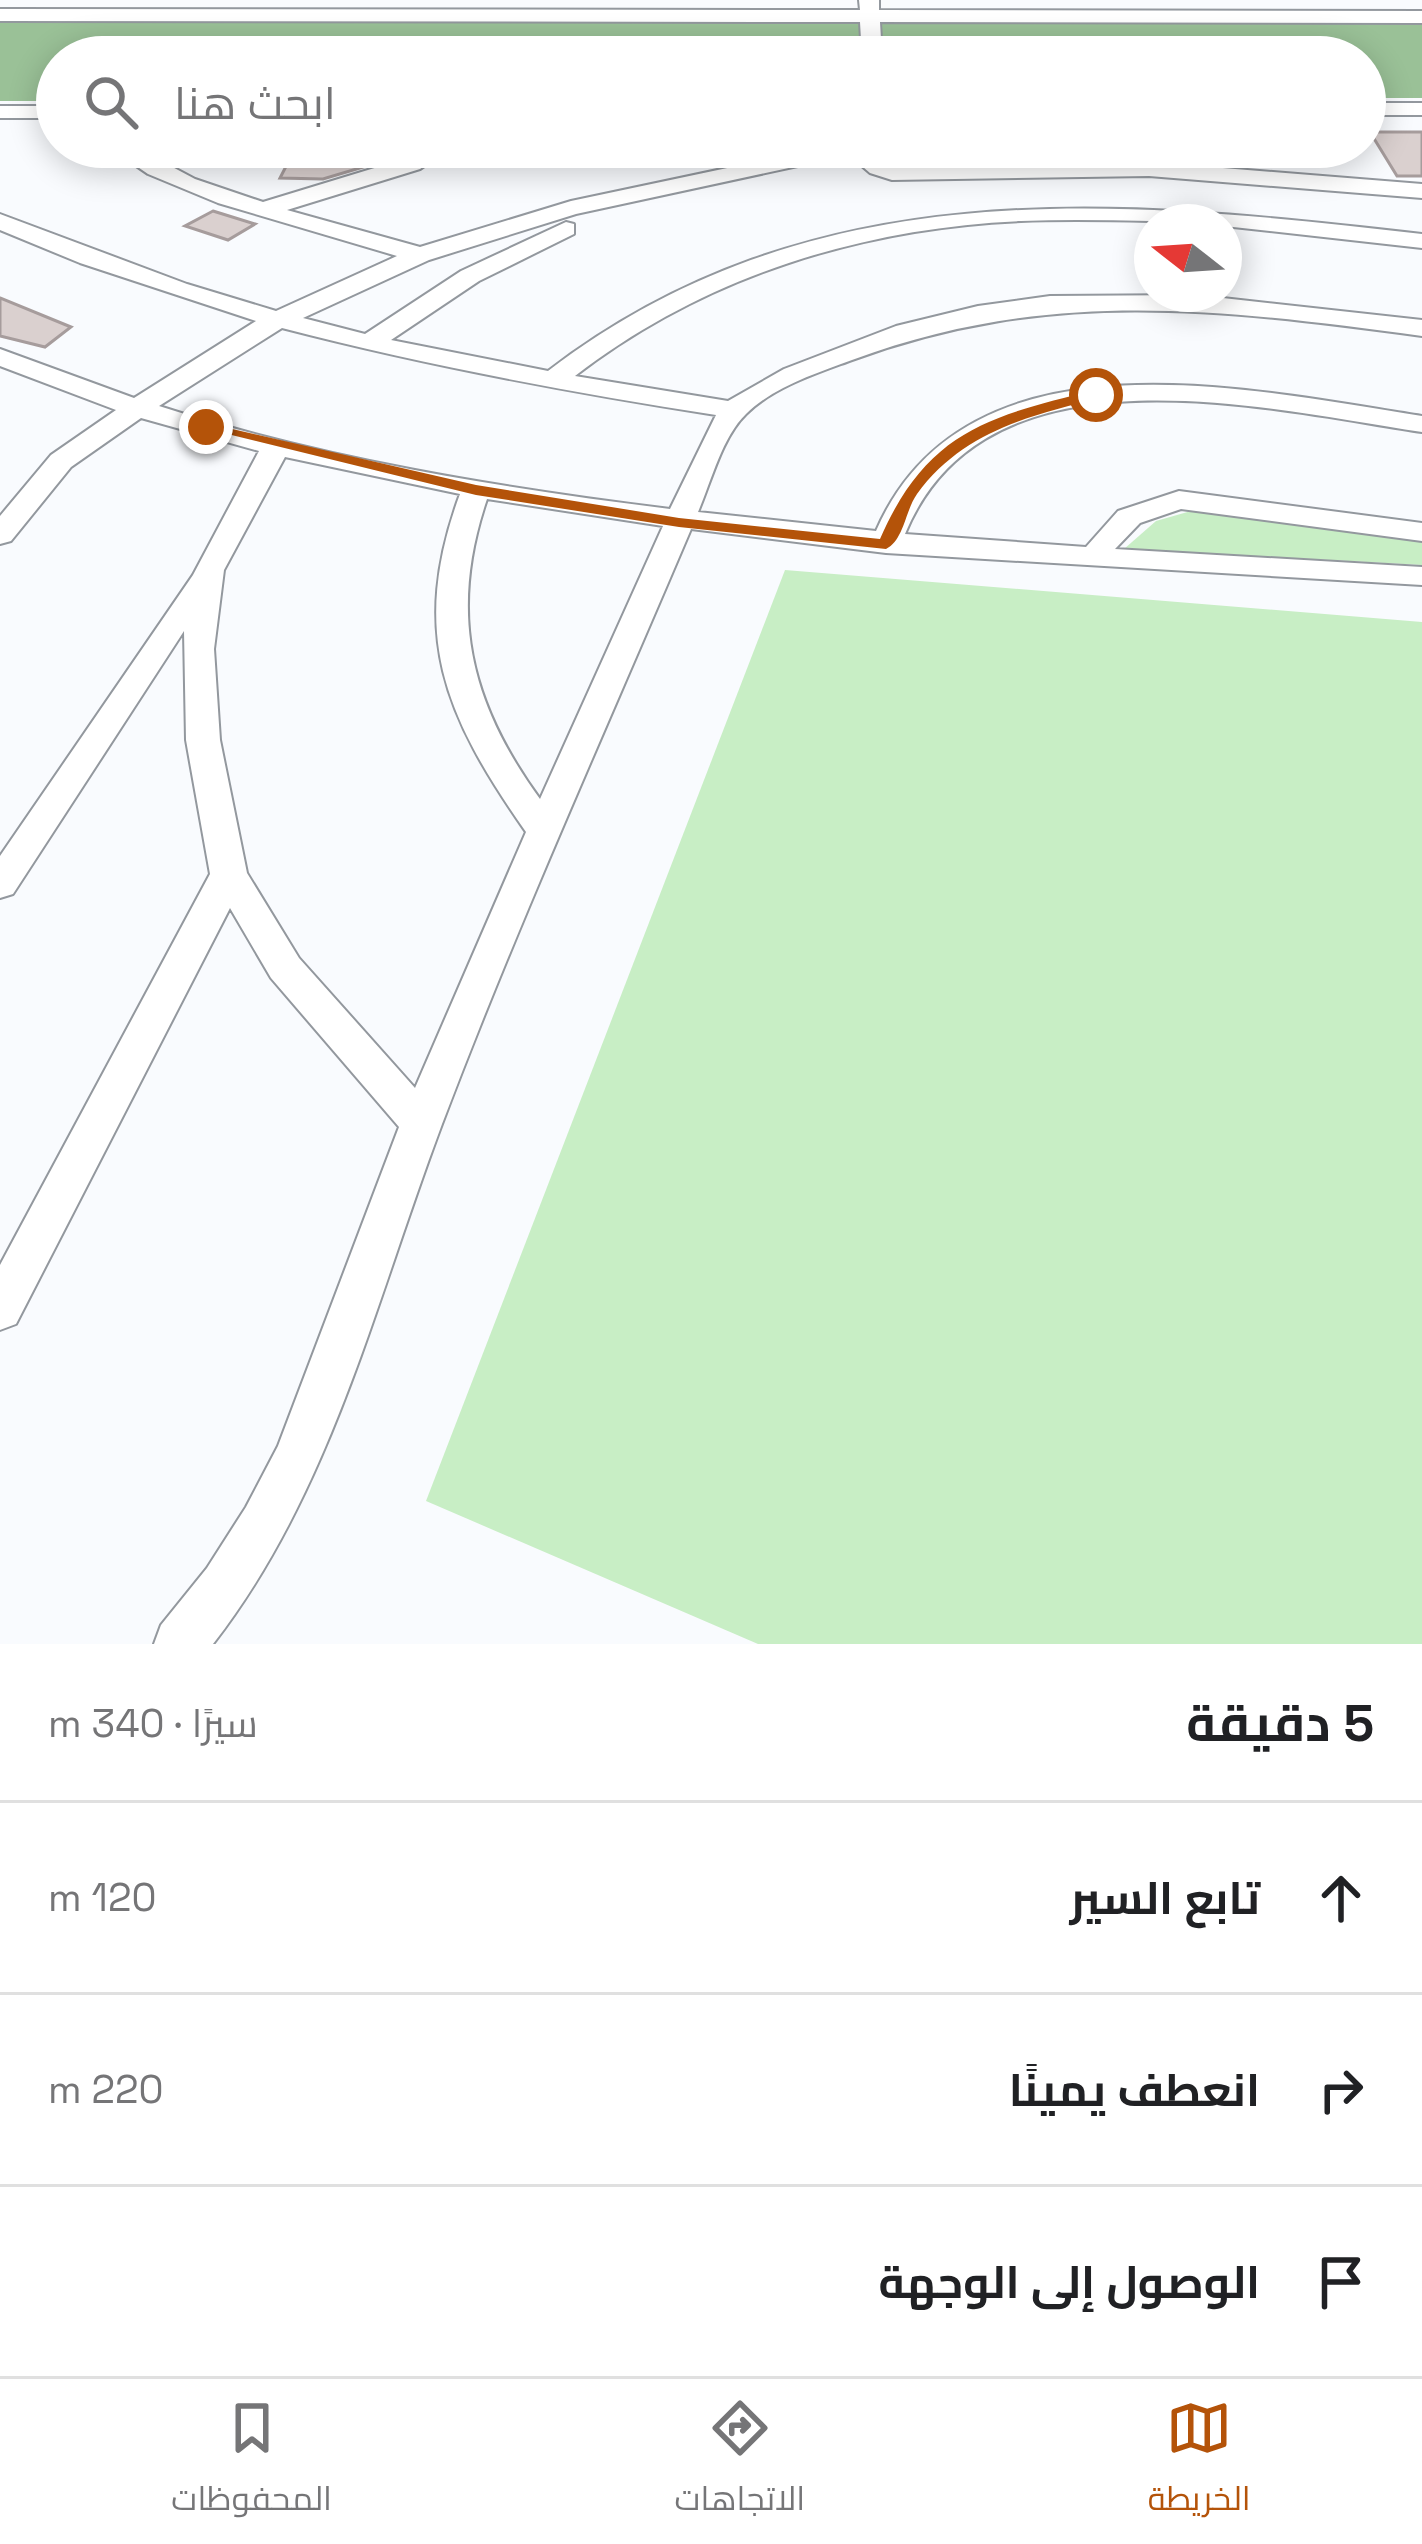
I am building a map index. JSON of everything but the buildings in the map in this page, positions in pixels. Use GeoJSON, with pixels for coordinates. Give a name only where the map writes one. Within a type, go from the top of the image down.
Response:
{"type":"FeatureCollection","features":[{"type":"Feature","properties":{"kind":"street"},"geometry":{"type":"LineString","coordinates":[[0,16],[182,8],[869,8],[1422,17]]}},
{"type":"Feature","properties":{"kind":"street"},"geometry":{"type":"LineString","coordinates":[[1386,110],[1422,109]]}},
{"type":"Feature","properties":{"kind":"street"},"geometry":{"type":"LineString","coordinates":[[0,116],[36,116]]}},
{"type":"Feature","properties":{"kind":"street"},"geometry":{"type":"LineString","coordinates":[[1386,119],[1422,119]]}},
{"type":"Feature","properties":{"kind":"street"},"geometry":{"type":"LineString","coordinates":[[156,168],[265,209],[420,255]]}},
{"type":"Feature","properties":{"kind":"street"},"geometry":{"type":"LineString","coordinates":[[265,209],[395,168]]}},
{"type":"Feature","properties":{"kind":"street"},"geometry":{"type":"LineString","coordinates":[[61,461],[274,321],[420,255],[571,208],[763,168]]}},
{"type":"Feature","properties":{"kind":"street"},"geometry":{"type":"LineString","coordinates":[[878,168],[892,173],[1058,168]]}},
{"type":"Feature","properties":{"kind":"street"},"geometry":{"type":"LineString","coordinates":[[1105,168],[1422,191]]}},
{"type":"Feature","properties":{"kind":"street"},"geometry":{"type":"LineString","coordinates":[[1266,168],[1293,181]]}},
{"type":"Feature","properties":{"kind":"street"},"geometry":{"type":"LineString","coordinates":[[367,344],[436,296],[518,250],[694,183]]}},
{"type":"Feature","properties":{"kind":"street"},"geometry":{"type":"LineString","coordinates":[[208,188],[314,193]]}},
{"type":"Feature","properties":{"kind":"street"},"geometry":{"type":"LineString","coordinates":[[551,382],[642,316],[713,284],[790,254],[901,230],[1007,215],[1103,212],[1221,218],[1422,241]]}},
{"type":"Feature","properties":{"kind":"street"},"geometry":{"type":"LineString","coordinates":[[0,221],[98,264],[274,321],[551,382],[734,410],[865,344],[914,326],[1022,304],[1150,298],[1422,328]]}},
{"type":"Feature","properties":{"kind":"street"},"geometry":{"type":"LineString","coordinates":[[0,357],[136,409],[276,446],[476,490],[679,523],[886,544],[1422,576]]}},
{"type":"Feature","properties":{"kind":"street"},"geometry":{"type":"LineString","coordinates":[[886,544],[907,496],[946,450],[987,426],[1048,404],[1096,395],[1187,394],[1422,424]]}},
{"type":"Feature","properties":{"kind":"street"},"geometry":{"type":"LineString","coordinates":[[0,535],[61,461],[105,396]]}},
{"type":"Feature","properties":{"kind":"street"},"geometry":{"type":"LineString","coordinates":[[192,1641],[288,1484],[421,1124],[542,828],[734,410]]}},
{"type":"Feature","properties":{"kind":"street"},"geometry":{"type":"LineString","coordinates":[[0,885],[209,570],[276,446]]}},
{"type":"Feature","properties":{"kind":"street"},"geometry":{"type":"LineString","coordinates":[[476,490],[463,520],[450,582],[453,658],[484,744],[542,828]]}},
{"type":"Feature","properties":{"kind":"street"},"geometry":{"type":"LineString","coordinates":[[1095,556],[1108,535],[1130,517],[1179,500],[1422,532]]}},
{"type":"Feature","properties":{"kind":"street"},"geometry":{"type":"LineString","coordinates":[[209,570],[198,649],[203,740],[229,874],[285,968],[421,1124]]}},
{"type":"Feature","properties":{"kind":"street"},"geometry":{"type":"LineString","coordinates":[[0,1310],[229,874]]}},
{"type":"Feature","properties":{"kind":"green space"},"geometry":{"type":"Polygon","coordinates":[[[0,23],[1422,23],[1422,98],[1386,98],[1386,36],[36,36],[36,101],[0,101],[0,23]]]}},
{"type":"Feature","properties":{"kind":"green space"},"geometry":{"type":"Polygon","coordinates":[[[1191,511],[1242,514],[1422,542],[1422,565],[1124,549],[1156,521],[1191,511]]]}},
{"type":"Feature","properties":{"kind":"green space"},"geometry":{"type":"Polygon","coordinates":[[[785,570],[1422,622],[1422,1644],[758,1644],[426,1501],[785,570]]]}},
{"type":"Feature","properties":{"kind":"route"},"geometry":{"type":"LineString","coordinates":[[206,427],[476,490],[679,523],[886,544],[907,496],[946,450],[1015,414],[1096,395]]}}]}
